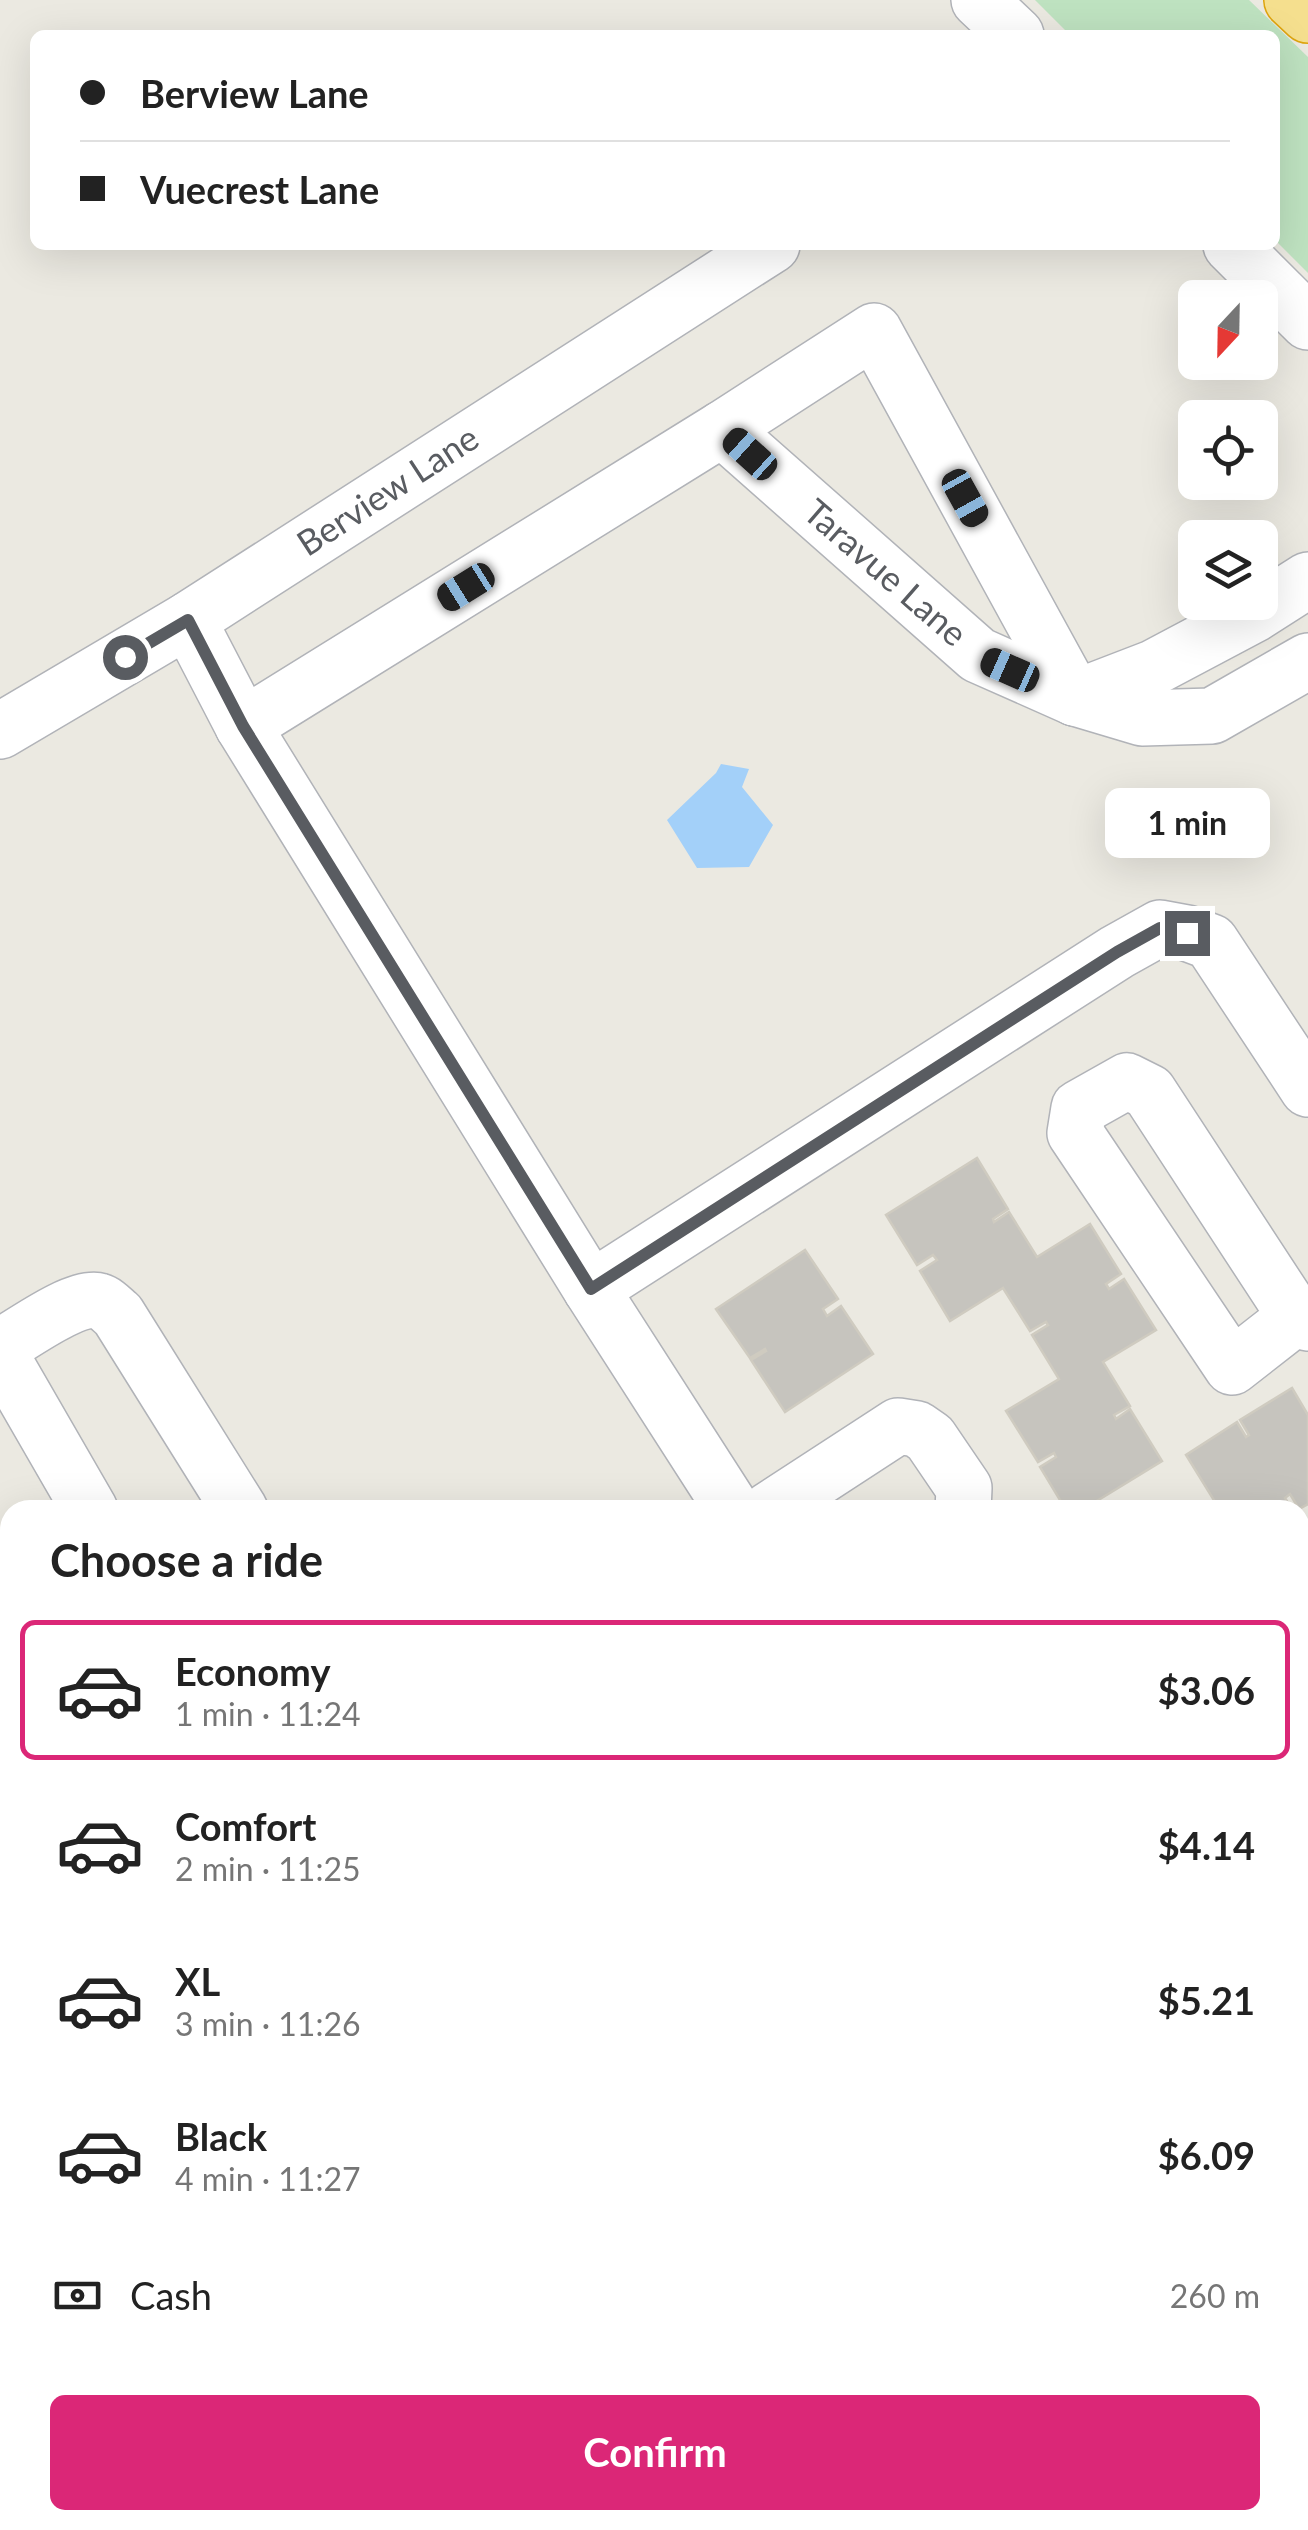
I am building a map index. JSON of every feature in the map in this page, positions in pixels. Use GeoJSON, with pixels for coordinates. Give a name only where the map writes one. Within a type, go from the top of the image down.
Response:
{"type":"FeatureCollection","features":[{"type":"Feature","properties":{"kind":"highway"},"geometry":{"type":"LineString","coordinates":[[1292,0],[1308,16]]}},
{"type":"Feature","properties":{"kind":"street"},"geometry":{"type":"LineString","coordinates":[[979,0],[1011,30]]}},
{"type":"Feature","properties":{"kind":"street","name":"Berview Lane"},"geometry":{"type":"LineString","coordinates":[[0,731],[188,620],[764,250]]}},
{"type":"Feature","properties":{"kind":"street"},"geometry":{"type":"LineString","coordinates":[[1236,250],[1308,322]]}},
{"type":"Feature","properties":{"kind":"street"},"geometry":{"type":"LineString","coordinates":[[243,726],[874,331],[1074,698],[1153,668],[1253,615],[1308,580]]}},
{"type":"Feature","properties":{"kind":"street","name":"Taravue Lane"},"geometry":{"type":"LineString","coordinates":[[722,428],[978,655],[1074,698],[1142,718],[1212,716],[1308,661]]}},
{"type":"Feature","properties":{"kind":"street"},"geometry":{"type":"LineString","coordinates":[[188,620],[243,726],[591,1289],[727,1500]]}},
{"type":"Feature","properties":{"kind":"street"},"geometry":{"type":"LineString","coordinates":[[591,1289],[1160,928],[1211,942],[1308,1089]]}},
{"type":"Feature","properties":{"kind":"street"},"geometry":{"type":"LineString","coordinates":[[1127,1080],[1149,1092],[1302,1320],[1232,1367],[1075,1133],[1079,1108],[1127,1080]]}},
{"type":"Feature","properties":{"kind":"street"},"geometry":{"type":"LineString","coordinates":[[84,1500],[0,1351],[74,1304],[89,1300],[102,1302],[118,1315],[234,1500]]}},
{"type":"Feature","properties":{"kind":"street"},"geometry":{"type":"LineString","coordinates":[[783,1500],[898,1426],[916,1429],[930,1438],[964,1488],[963,1500]]}},
{"type":"Feature","properties":{"kind":"green space"},"geometry":{"type":"Polygon","coordinates":[[[1035,0],[1249,0],[1308,57],[1308,273],[1280,245],[1280,30],[1065,30],[1035,0]]]}},
{"type":"Feature","properties":{"kind":"water"},"geometry":{"type":"Polygon","coordinates":[[[721,764],[749,769],[742,787],[773,825],[749,867],[697,868],[667,820],[721,764]]]}},
{"type":"Feature","properties":{"kind":"building"},"geometry":{"type":"Polygon","coordinates":[[[977,1158],[1008,1209],[994,1222],[1009,1212],[1037,1257],[1090,1224],[1121,1274],[1106,1284],[1109,1289],[1124,1279],[1156,1330],[1103,1362],[1130,1406],[1114,1415],[1116,1419],[1130,1409],[1162,1461],[1098,1500],[1060,1500],[1040,1467],[1056,1457],[1054,1453],[1038,1462],[1006,1411],[1059,1379],[1032,1335],[1048,1325],[1046,1322],[1030,1331],[1003,1288],[950,1321],[920,1271],[937,1260],[933,1255],[917,1265],[886,1215],[977,1158]]]}},
{"type":"Feature","properties":{"kind":"building"},"geometry":{"type":"Polygon","coordinates":[[[805,1250],[838,1299],[823,1309],[827,1316],[841,1306],[873,1354],[785,1412],[751,1360],[765,1349],[750,1358],[716,1309],[805,1250]]]}},
{"type":"Feature","properties":{"kind":"building"},"geometry":{"type":"Polygon","coordinates":[[[1292,1388],[1308,1415],[1308,1500],[1294,1500],[1290,1494],[1286,1500],[1214,1500],[1186,1455],[1237,1422],[1246,1437],[1249,1435],[1240,1420],[1292,1388]]]}},
{"type":"Feature","properties":{"kind":"route"},"geometry":{"type":"LineString","coordinates":[[125,657],[188,620],[243,726],[591,1289],[1117,952],[1160,928],[1187,933]]}}]}
